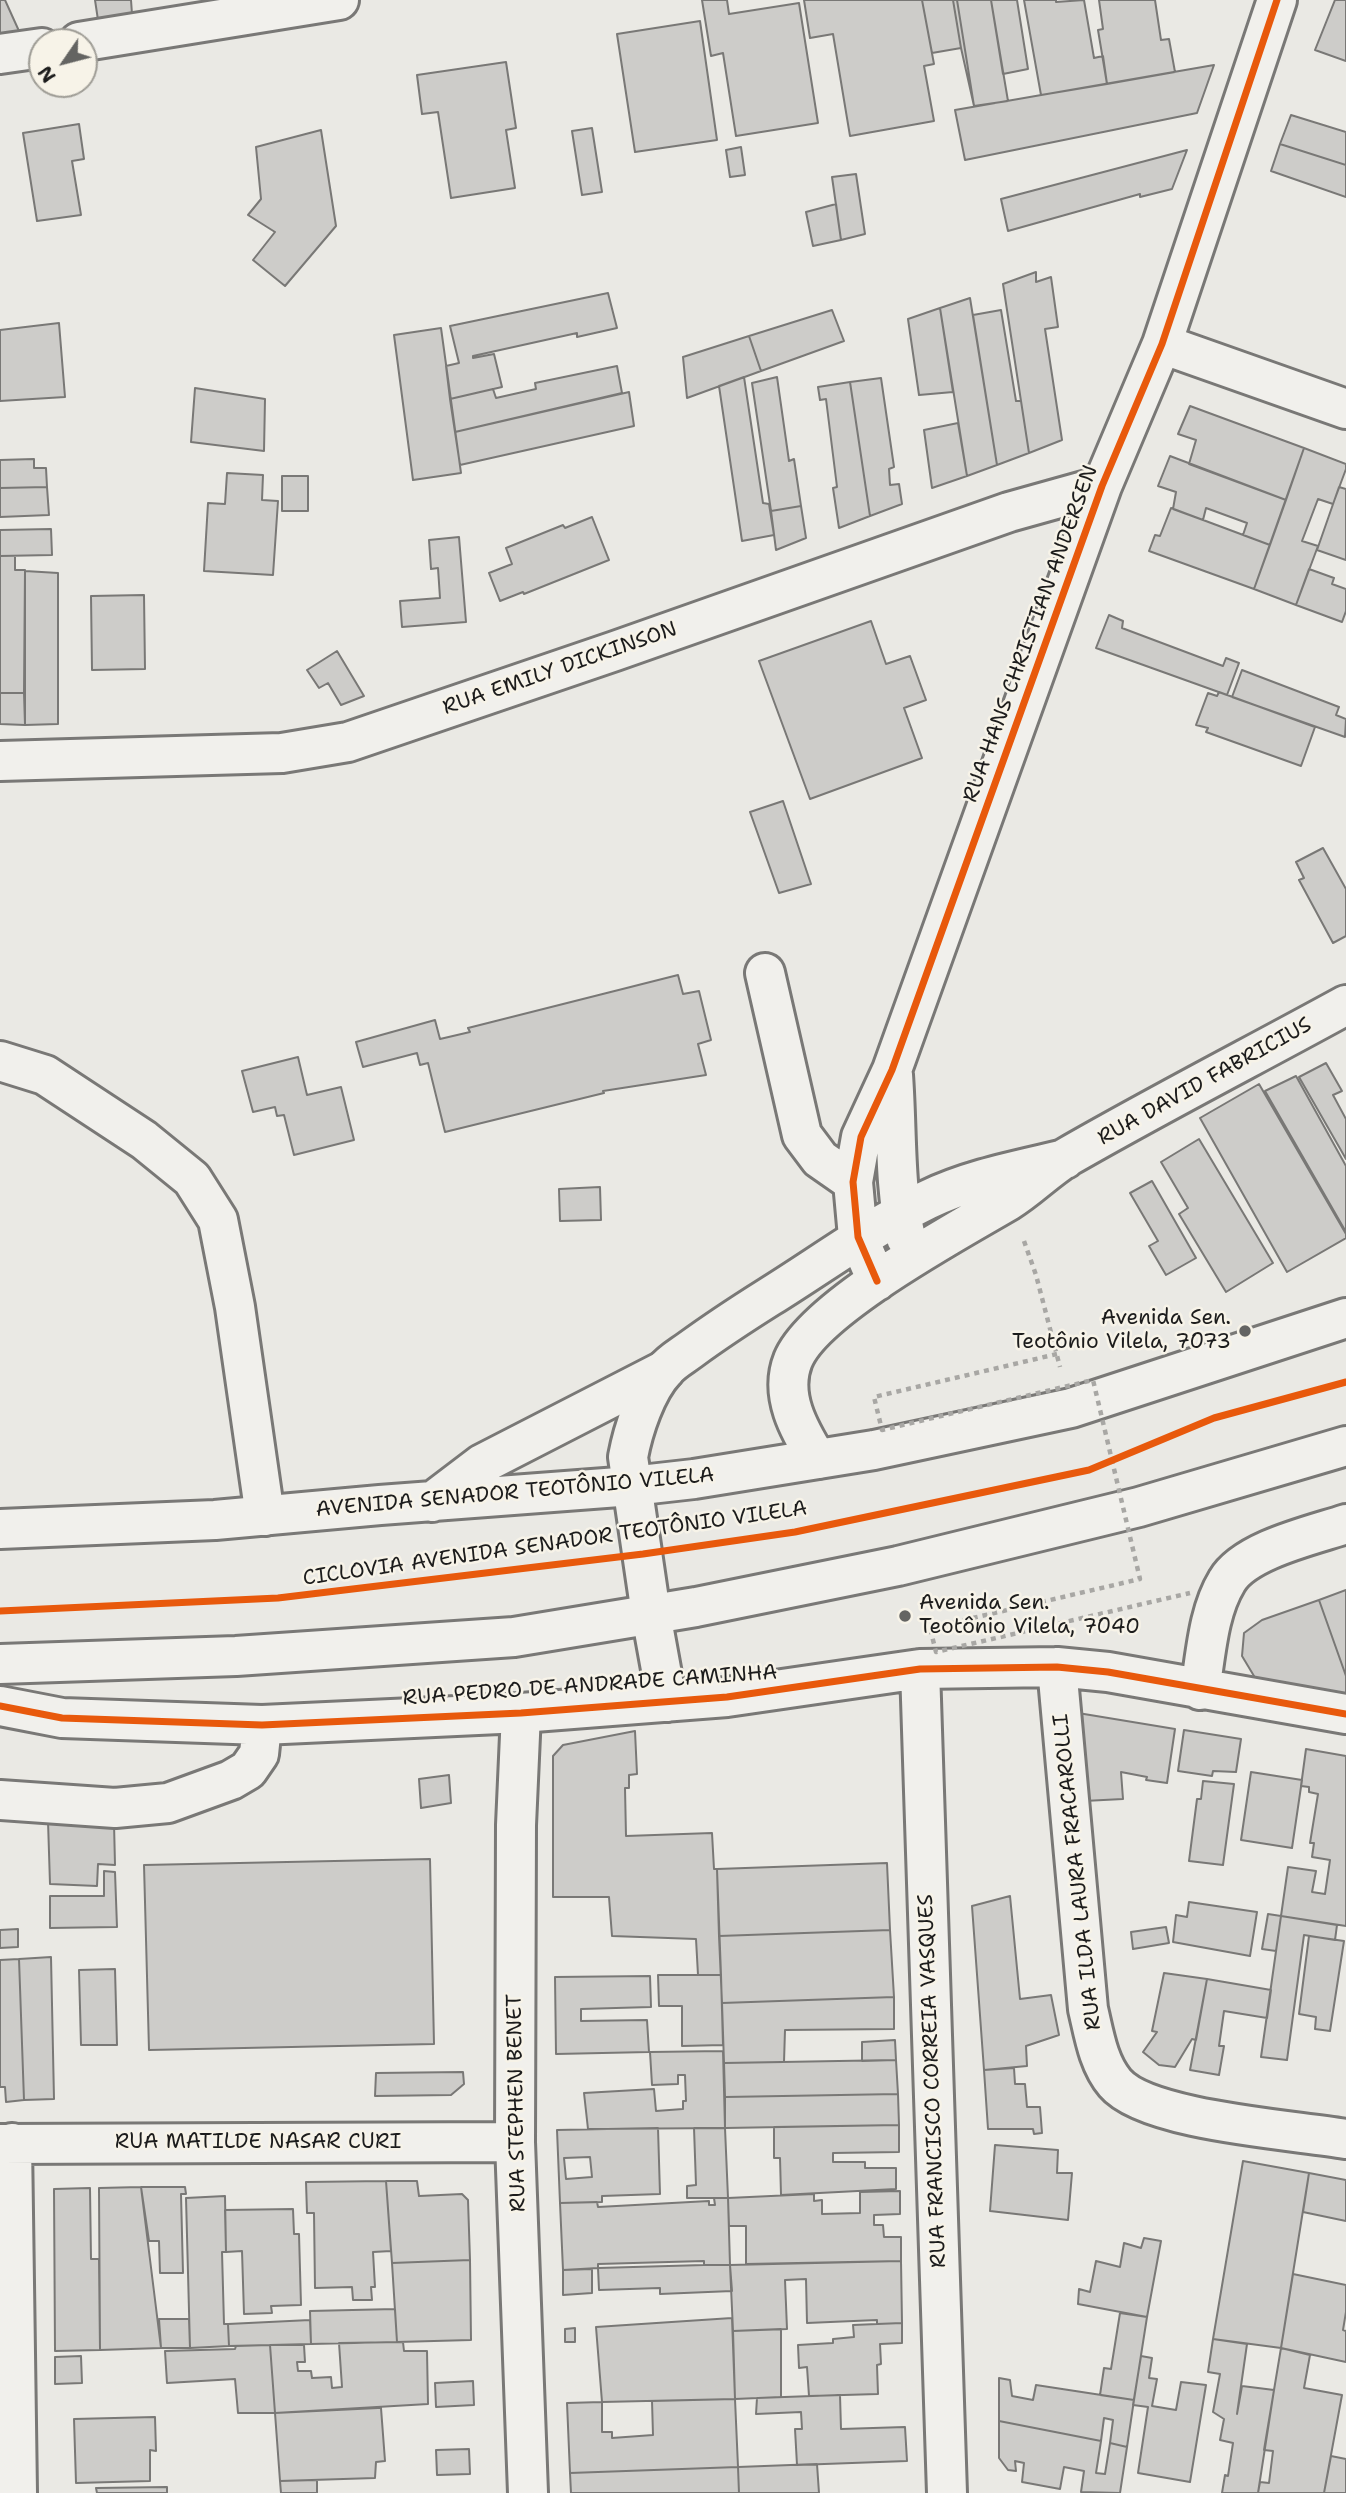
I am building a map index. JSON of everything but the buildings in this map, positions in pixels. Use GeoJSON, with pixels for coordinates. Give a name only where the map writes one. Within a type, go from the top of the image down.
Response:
{"type":"FeatureCollection","features":[{"type":"Feature","properties":{"kind":"street"},"geometry":{"type":"LineString","coordinates":[[98,39],[339,0]]}},
{"type":"Feature","properties":{"kind":"street","name":"RUA HANS CHRISTIAN ANDERSEN"},"geometry":{"type":"LineString","coordinates":[[877,1281],[858,1237],[853,1182],[861,1137],[892,1070],[1102,486],[1162,344],[1277,0]]}},
{"type":"Feature","properties":{"kind":"street"},"geometry":{"type":"LineString","coordinates":[[0,54],[28,50]]}},
{"type":"Feature","properties":{"kind":"street"},"geometry":{"type":"LineString","coordinates":[[1162,344],[1346,409]]}},
{"type":"Feature","properties":{"kind":"street","name":"RUA EMILY DICKINSON"},"geometry":{"type":"LineString","coordinates":[[0,761],[282,753],[348,742],[1009,512],[1102,486]]}},
{"type":"Feature","properties":{"kind":"street"},"geometry":{"type":"LineString","coordinates":[[765,973],[802,1135],[820,1159],[853,1182]]}},
{"type":"Feature","properties":{"kind":"street","name":"RUA DAVID FABRICIUS"},"geometry":{"type":"LineString","coordinates":[[817,1459],[800,1432],[793,1414],[788,1380],[793,1360],[802,1344],[815,1330],[877,1281],[1010,1200],[1065,1159],[1346,1005]]}},
{"type":"Feature","properties":{"kind":"street"},"geometry":{"type":"LineString","coordinates":[[0,1061],[45,1075],[144,1140],[191,1179],[218,1220],[235,1307],[265,1516]]}},
{"type":"Feature","properties":{"kind":"street","name":"RUA HANS CHRISTIAN ANDERSEN"},"geometry":{"type":"LineString","coordinates":[[892,1070],[896,1111],[895,1156],[901,1213],[911,1260]]}},
{"type":"Feature","properties":{"kind":"street","name":"RUA DAVID FABRICIUS"},"geometry":{"type":"LineString","coordinates":[[667,1702],[628,1457],[641,1411],[665,1370],[722,1326],[822,1264],[858,1237],[901,1213],[937,1196],[988,1178],[1065,1159]]}},
{"type":"Feature","properties":{"kind":"street","name":"AVENIDA SENADOR TEOTÔNIO VILELA"},"geometry":{"type":"LineString","coordinates":[[0,1529],[215,1520],[632,1486],[817,1459],[874,1450],[1071,1408],[1346,1318]]}},
{"type":"Feature","properties":{"kind":"street"},"geometry":{"type":"LineString","coordinates":[[432,1502],[482,1464],[665,1370]]}},
{"type":"Feature","properties":{"kind":"street"},"geometry":{"type":"LineString","coordinates":[[0,1664],[236,1656],[514,1637],[814,1585],[1023,1537],[1139,1507],[1346,1446]]}},
{"type":"Feature","properties":{"kind":"street"},"geometry":{"type":"LineString","coordinates":[[1200,1690],[1210,1626],[1227,1579],[1247,1560],[1346,1524]]}},
{"type":"Feature","properties":{"kind":"street","name":"RUA PEDRO DE ANDRADE CAMINHA"},"geometry":{"type":"LineString","coordinates":[[0,1706],[62,1718],[262,1725],[521,1713],[727,1697],[920,1669],[1056,1667],[1108,1672],[1346,1714]]}},
{"type":"Feature","properties":{"kind":"street","name":"RUA ILDA LAURA FRACAROLLI"},"geometry":{"type":"LineString","coordinates":[[1056,1667],[1088,2009],[1100,2058],[1116,2084],[1136,2099],[1222,2122],[1346,2139]]}},
{"type":"Feature","properties":{"kind":"street","name":"RUA FRANCISCO CORREIA VASQUES"},"geometry":{"type":"LineString","coordinates":[[920,1669],[947,2493]]}},
{"type":"Feature","properties":{"kind":"street","name":"RUA STEPHEN BENET"},"geometry":{"type":"LineString","coordinates":[[521,1713],[516,1825],[515,2142],[528,2493]]}},
{"type":"Feature","properties":{"kind":"street"},"geometry":{"type":"LineString","coordinates":[[0,1800],[115,1808],[168,1803],[231,1780],[248,1770],[259,1754],[262,1725]]}},
{"type":"Feature","properties":{"kind":"street","name":"RUA MATILDE NASAR CURI"},"geometry":{"type":"LineString","coordinates":[[6,2143],[515,2142]]}},
{"type":"Feature","properties":{"kind":"street"},"geometry":{"type":"LineString","coordinates":[[6,2143],[17,2493]]}},
{"type":"Feature","properties":{"kind":"path"},"geometry":{"type":"LineString","coordinates":[[1010,1200],[1036,1275],[1057,1353],[874,1397],[882,1430],[1093,1380],[1140,1579],[930,1628],[936,1652],[1191,1593]]}},
{"type":"Feature","properties":{"kind":"path"},"geometry":{"type":"LineString","coordinates":[[1102,1465],[1114,1460]]}},
{"type":"Feature","properties":{"kind":"cycle path"},"geometry":{"type":"LineString","coordinates":[[877,1281],[858,1237],[853,1182],[861,1137],[892,1070],[1102,486],[1162,344],[1277,0]]}},
{"type":"Feature","properties":{"kind":"cycle path","name":"CICLOVIA AVENIDA SENADOR TEOTÔNIO VILELA"},"geometry":{"type":"LineString","coordinates":[[0,1611],[278,1598],[643,1554],[795,1532],[1089,1470],[1214,1418],[1346,1382]]}},
{"type":"Feature","properties":{"kind":"cycle path"},"geometry":{"type":"LineString","coordinates":[[0,1706],[62,1718],[262,1725],[521,1713],[727,1697],[920,1669],[1057,1667],[1108,1672],[1346,1714]]}},
{"type":"Feature","properties":{"kind":"place","name":"Avenida Sen. Teotônio Vilela, 7073"},"geometry":{"type":"Point","coordinates":[1245,1331]}},
{"type":"Feature","properties":{"kind":"place","name":"Avenida Sen. Teotônio Vilela, 7040"},"geometry":{"type":"Point","coordinates":[905,1616]}}]}
